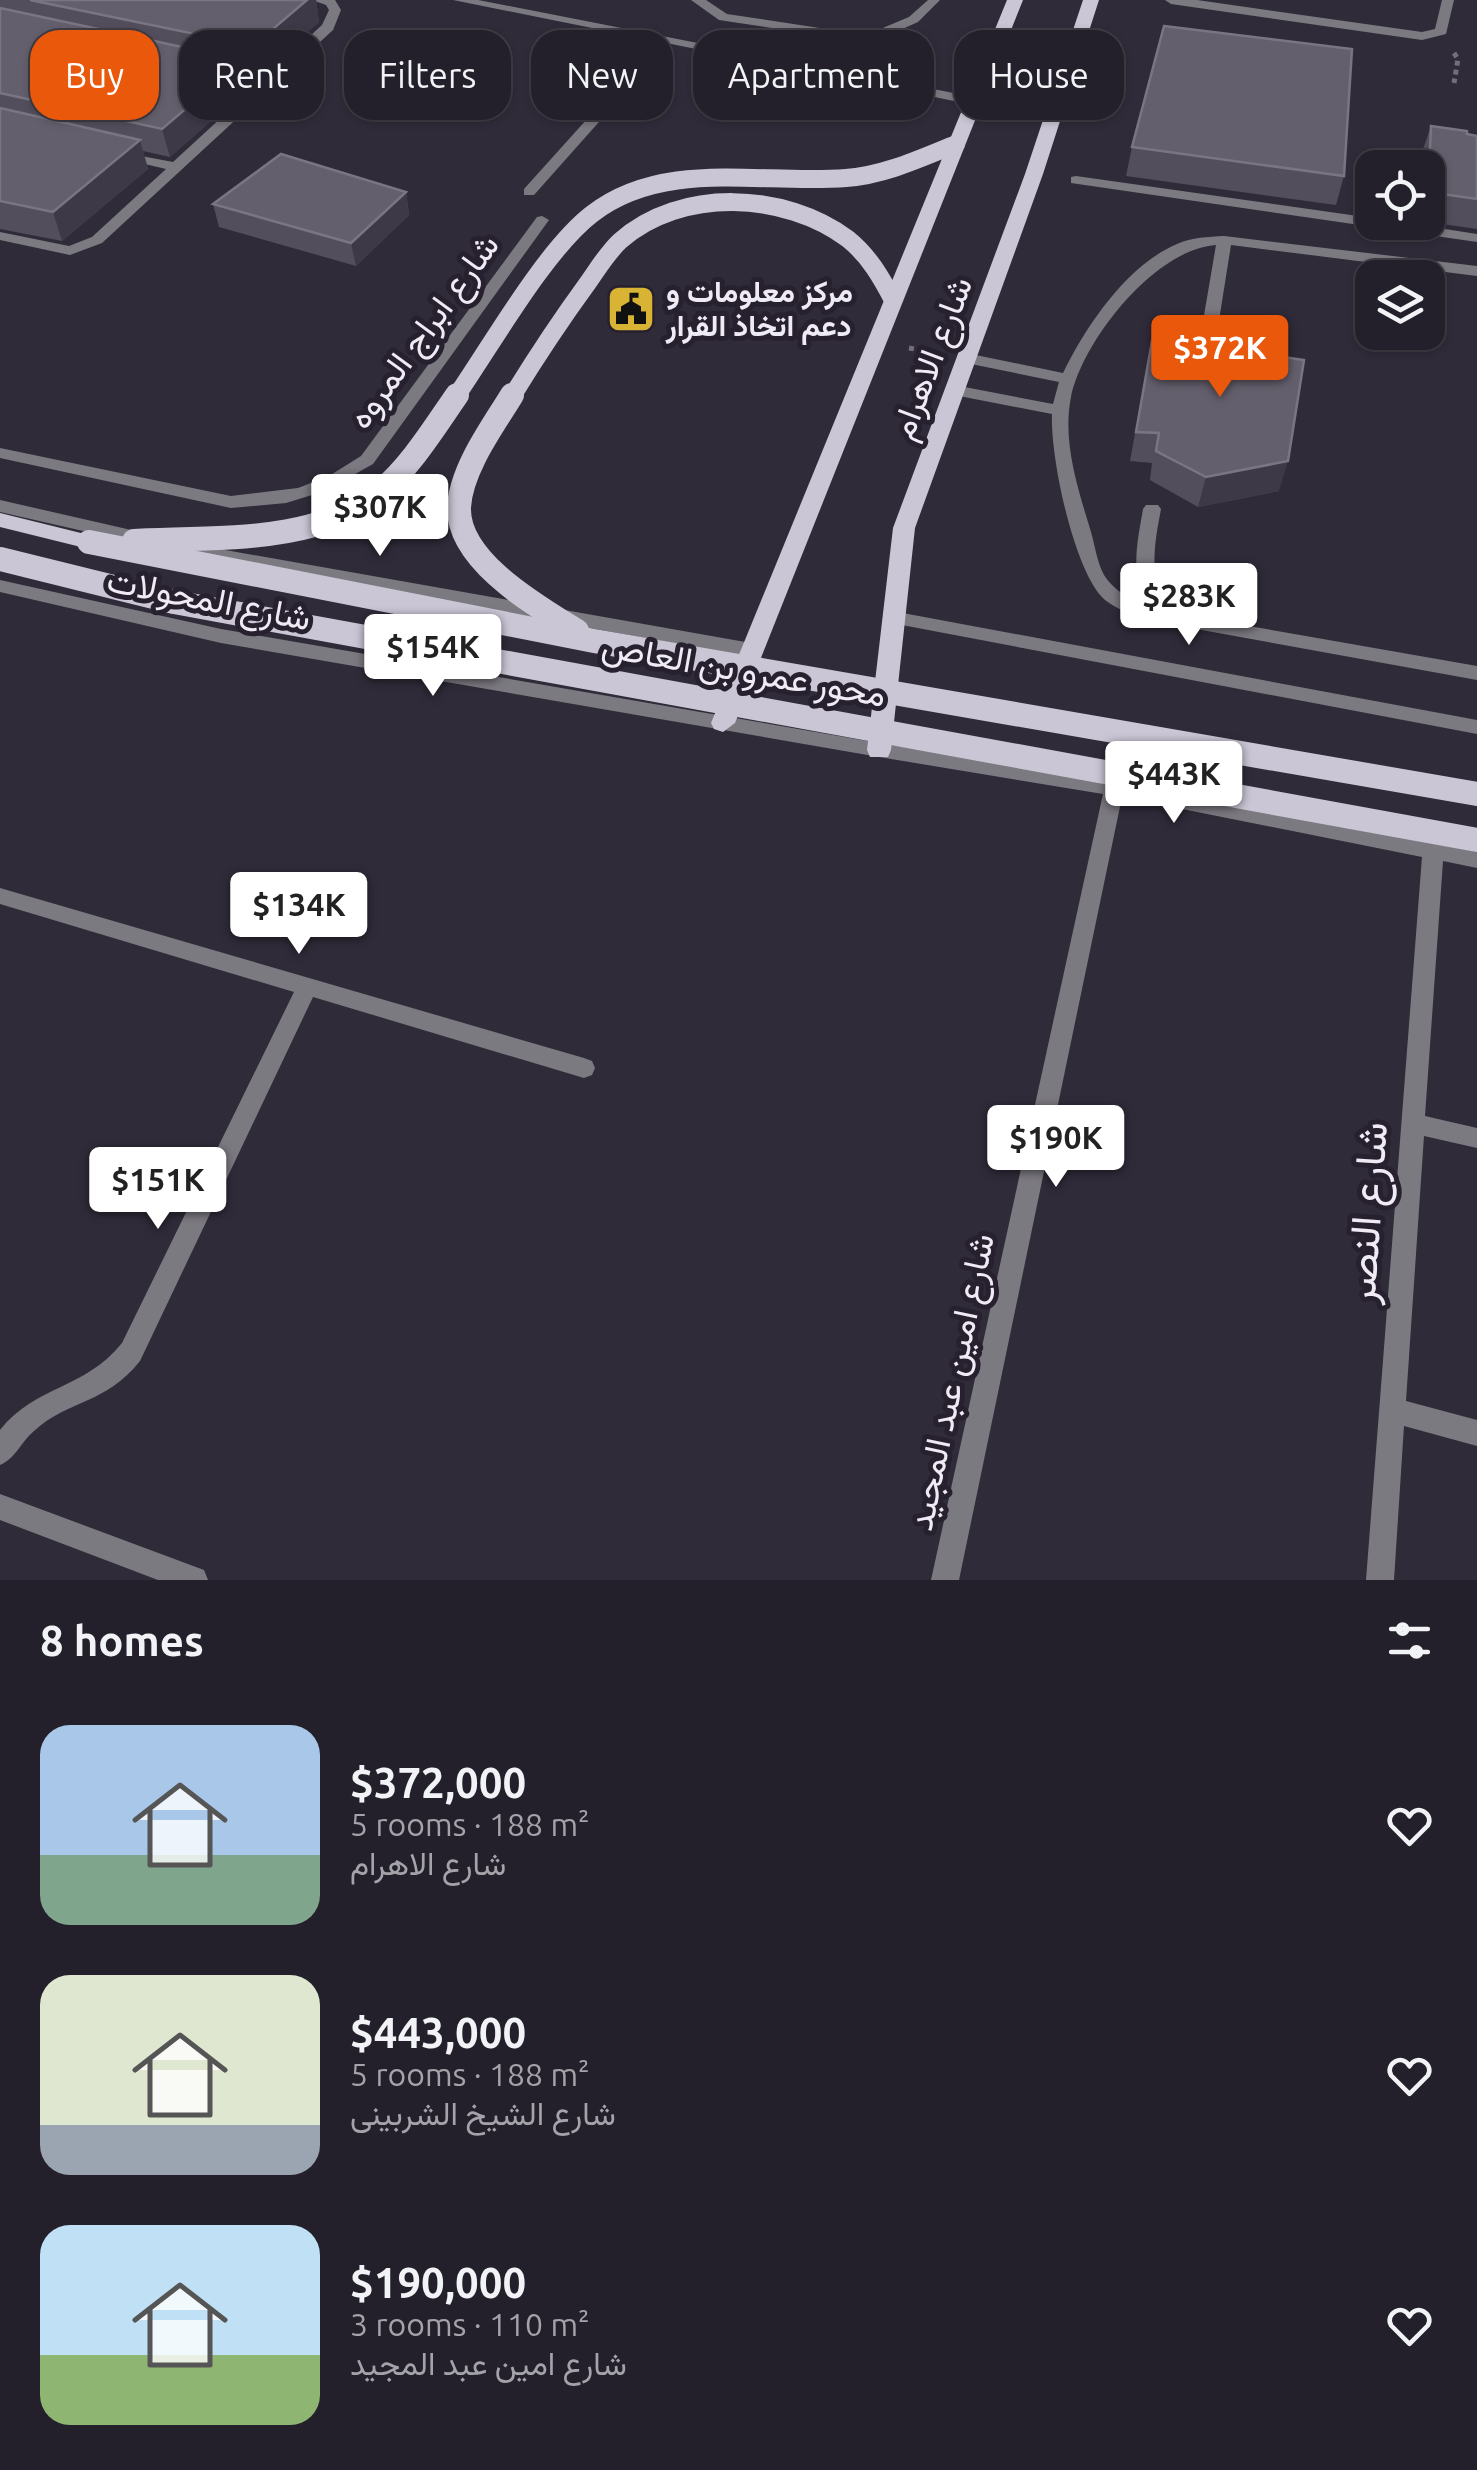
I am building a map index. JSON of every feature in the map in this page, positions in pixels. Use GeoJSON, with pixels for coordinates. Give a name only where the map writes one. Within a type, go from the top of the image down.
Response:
{"type":"FeatureCollection","features":[{"type":"Feature","properties":{"kind":"main road","name":"شارع الاهرام"},"geometry":{"type":"LineString","coordinates":[[1003,30],[1015,0]]}},
{"type":"Feature","properties":{"kind":"main road","name":"شارع الاهرام"},"geometry":{"type":"LineString","coordinates":[[879,750],[904,528],[1034,174],[1091,0]]}},
{"type":"Feature","properties":{"kind":"main road","name":"شارع الاهرام"},"geometry":{"type":"LineString","coordinates":[[723,723],[966,120]]}},
{"type":"Feature","properties":{"kind":"main road"},"geometry":{"type":"LineString","coordinates":[[89,542],[288,532],[347,512],[380,492],[420,447],[578,224],[638,188],[700,177],[823,180],[868,176],[956,144]]}},
{"type":"Feature","properties":{"kind":"main road"},"geometry":{"type":"LineString","coordinates":[[594,641],[548,613],[498,574],[473,545],[459,507],[462,487],[485,438],[619,242],[642,223],[680,208],[738,202],[770,206],[800,214],[841,236],[876,268],[893,300]]}},
{"type":"Feature","properties":{"kind":"main road","name":"محور عمرو بن العاص"},"geometry":{"type":"LineString","coordinates":[[0,520],[89,542],[594,641],[1477,794]]}},
{"type":"Feature","properties":{"kind":"main road","name":"محور عمرو بن العاص"},"geometry":{"type":"LineString","coordinates":[[0,559],[174,602],[1477,840]]}},
{"type":"Feature","properties":{"kind":"main road"},"geometry":{"type":"LineString","coordinates":[[0,574],[28,565]]}},
{"type":"Feature","properties":{"kind":"street"},"geometry":{"type":"LineString","coordinates":[[459,0],[610,30]]}},
{"type":"Feature","properties":{"kind":"street"},"geometry":{"type":"LineString","coordinates":[[697,0],[723,17],[809,30]]}},
{"type":"Feature","properties":{"kind":"street"},"geometry":{"type":"LineString","coordinates":[[892,30],[924,15],[934,0]]}},
{"type":"Feature","properties":{"kind":"street"},"geometry":{"type":"LineString","coordinates":[[1171,0],[1422,36],[1441,32],[1448,0]]}},
{"type":"Feature","properties":{"kind":"street"},"geometry":{"type":"LineString","coordinates":[[324,32],[334,19],[327,1]]}},
{"type":"Feature","properties":{"kind":"street"},"geometry":{"type":"LineString","coordinates":[[0,236],[55,250],[86,247],[227,120]]}},
{"type":"Feature","properties":{"kind":"street"},"geometry":{"type":"LineString","coordinates":[[529,192],[594,120]]}},
{"type":"Feature","properties":{"kind":"street"},"geometry":{"type":"LineString","coordinates":[[106,151],[176,167]]}},
{"type":"Feature","properties":{"kind":"street"},"geometry":{"type":"LineString","coordinates":[[1076,180],[1477,238]]}},
{"type":"Feature","properties":{"kind":"street"},"geometry":{"type":"LineString","coordinates":[[1312,250],[1317,215]]}},
{"type":"Feature","properties":{"kind":"street","name":"شارع ابراج المروه"},"geometry":{"type":"LineString","coordinates":[[0,453],[231,502],[270,502],[324,487],[367,460],[542,220]]}},
{"type":"Feature","properties":{"kind":"street"},"geometry":{"type":"LineString","coordinates":[[1209,333],[1224,240]]}},
{"type":"Feature","properties":{"kind":"street"},"geometry":{"type":"LineString","coordinates":[[1477,271],[1224,240],[1188,244],[1164,255],[1148,269],[1087,346],[1068,378],[1061,411],[1062,449],[1098,584],[1115,599],[1164,617],[1477,673]]}},
{"type":"Feature","properties":{"kind":"street"},"geometry":{"type":"LineString","coordinates":[[966,358],[1068,378]]}},
{"type":"Feature","properties":{"kind":"street"},"geometry":{"type":"LineString","coordinates":[[954,390],[1061,411]]}},
{"type":"Feature","properties":{"kind":"street","name":"شارع المحولات"},"geometry":{"type":"LineString","coordinates":[[0,506],[198,551],[752,650]]}},
{"type":"Feature","properties":{"kind":"street"},"geometry":{"type":"LineString","coordinates":[[1152,509],[1143,578],[1149,598],[1164,617]]}},
{"type":"Feature","properties":{"kind":"street","name":"شارع المحولات"},"geometry":{"type":"LineString","coordinates":[[0,586],[220,636],[1114,788],[1477,860]]}},
{"type":"Feature","properties":{"kind":"street"},"geometry":{"type":"LineString","coordinates":[[892,617],[1477,727]]}},
{"type":"Feature","properties":{"kind":"street","name":"شارع امين عبد المجيد"},"geometry":{"type":"LineString","coordinates":[[945,1580],[1114,788]]}},
{"type":"Feature","properties":{"kind":"street","name":"شارع النصر"},"geometry":{"type":"LineString","coordinates":[[1380,1580],[1433,851]]}},
{"type":"Feature","properties":{"kind":"street"},"geometry":{"type":"LineString","coordinates":[[0,896],[584,1068]]}},
{"type":"Feature","properties":{"kind":"street"},"geometry":{"type":"LineString","coordinates":[[0,1452],[32,1415],[89,1392],[120,1368],[131,1352],[308,986]]}},
{"type":"Feature","properties":{"kind":"street"},"geometry":{"type":"LineString","coordinates":[[1413,1123],[1477,1138]]}},
{"type":"Feature","properties":{"kind":"street"},"geometry":{"type":"LineString","coordinates":[[1392,1410],[1477,1433]]}},
{"type":"Feature","properties":{"kind":"street"},"geometry":{"type":"LineString","coordinates":[[0,1507],[194,1580]]}},
{"type":"Feature","properties":{"kind":"path"},"geometry":{"type":"LineString","coordinates":[[875,342],[966,358]]}},
{"type":"Feature","properties":{"kind":"building"},"geometry":{"type":"Polygon","coordinates":[[[30,0],[307,0],[272,30],[179,31],[30,0]]]}},
{"type":"Feature","properties":{"kind":"building"},"geometry":{"type":"Polygon","coordinates":[[[0,8],[103,30],[30,30],[30,100],[0,93],[0,8]]]}},
{"type":"Feature","properties":{"kind":"building"},"geometry":{"type":"Polygon","coordinates":[[[1164,26],[1352,49],[1344,176],[1132,147],[1164,26]]]}},
{"type":"Feature","properties":{"kind":"building"},"geometry":{"type":"Polygon","coordinates":[[[159,42],[179,46],[179,115],[162,129],[122,120],[159,120],[159,42]]]}},
{"type":"Feature","properties":{"kind":"building"},"geometry":{"type":"Polygon","coordinates":[[[0,108],[30,115],[30,120],[52,120],[140,140],[53,212],[0,201],[0,108]]]}},
{"type":"Feature","properties":{"kind":"building"},"geometry":{"type":"Polygon","coordinates":[[[1431,126],[1477,136],[1477,199],[1445,194],[1445,150],[1430,150],[1431,126]]]}},
{"type":"Feature","properties":{"kind":"building"},"geometry":{"type":"Polygon","coordinates":[[[281,154],[406,192],[351,243],[213,204],[281,154]]]}},
{"type":"Feature","properties":{"kind":"building"},"geometry":{"type":"Polygon","coordinates":[[[1226,321],[1267,339],[1264,354],[1304,360],[1288,461],[1206,477],[1156,451],[1159,433],[1136,432],[1152,341],[1176,345],[1178,325],[1226,321]]]}},
{"type":"Feature","properties":{"kind":"place","name":"مركز معلومات و دعم اتخاذ القرار"},"geometry":{"type":"Point","coordinates":[631,309]}}]}
